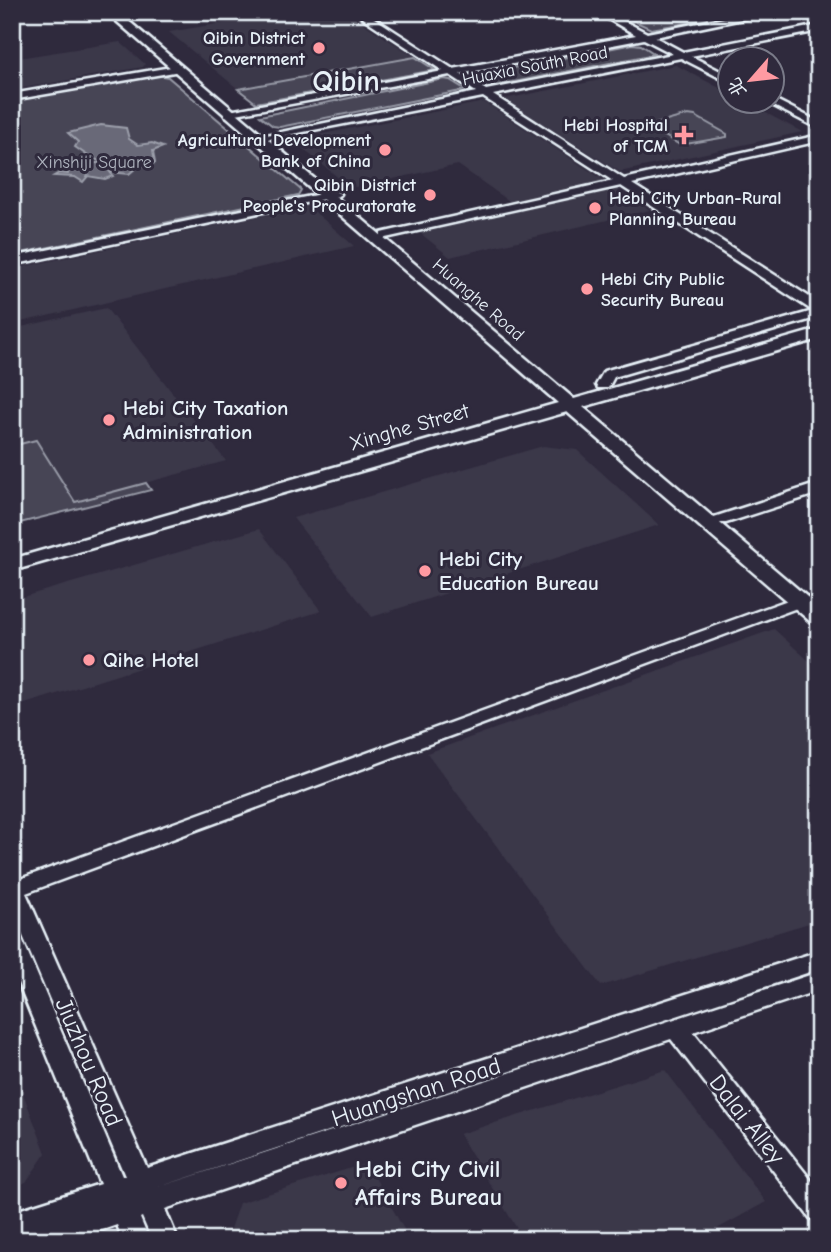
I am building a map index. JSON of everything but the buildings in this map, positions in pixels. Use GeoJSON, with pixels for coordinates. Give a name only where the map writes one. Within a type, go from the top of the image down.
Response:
{"type":"FeatureCollection","features":[{"type":"Feature","properties":{"kind":"main road","name":"Huanghe Road"},"geometry":{"type":"LineString","coordinates":[[111,12],[234,113]]}},
{"type":"Feature","properties":{"kind":"main road","name":"Huanghe Road"},"geometry":{"type":"LineString","coordinates":[[120,12],[330,195],[819,604]]}},
{"type":"Feature","properties":{"kind":"main road","name":"Huanghe Road"},"geometry":{"type":"LineString","coordinates":[[330,195],[385,236],[819,618]]}},
{"type":"Feature","properties":{"kind":"main road","name":"Xinghe Street"},"geometry":{"type":"LineString","coordinates":[[12,565],[571,399],[603,385],[819,324]]}},
{"type":"Feature","properties":{"kind":"main road","name":"Xinghe Street"},"geometry":{"type":"LineString","coordinates":[[12,553],[571,399],[819,334]]}},
{"type":"Feature","properties":{"kind":"street"},"geometry":{"type":"LineString","coordinates":[[358,12],[819,311]]}},
{"type":"Feature","properties":{"kind":"street"},"geometry":{"type":"LineString","coordinates":[[600,12],[716,73]]}},
{"type":"Feature","properties":{"kind":"street","name":"Huaxia South Road"},"geometry":{"type":"LineString","coordinates":[[234,113],[772,12]]}},
{"type":"Feature","properties":{"kind":"street","name":"Huaxia South Road"},"geometry":{"type":"LineString","coordinates":[[262,137],[819,28]]}},
{"type":"Feature","properties":{"kind":"street"},"geometry":{"type":"LineString","coordinates":[[12,96],[176,68]]}},
{"type":"Feature","properties":{"kind":"street"},"geometry":{"type":"LineString","coordinates":[[786,109],[819,126]]}},
{"type":"Feature","properties":{"kind":"street"},"geometry":{"type":"LineString","coordinates":[[385,236],[819,138]]}},
{"type":"Feature","properties":{"kind":"street"},"geometry":{"type":"LineString","coordinates":[[12,261],[330,195]]}},
{"type":"Feature","properties":{"kind":"street"},"geometry":{"type":"LineString","coordinates":[[603,385],[609,374],[819,311]]}},
{"type":"Feature","properties":{"kind":"street"},"geometry":{"type":"LineString","coordinates":[[720,520],[819,488]]}},
{"type":"Feature","properties":{"kind":"street"},"geometry":{"type":"LineString","coordinates":[[13,886],[799,601]]}},
{"type":"Feature","properties":{"kind":"street","name":"Jiuzhou Road"},"geometry":{"type":"LineString","coordinates":[[13,886],[165,1240]]}},
{"type":"Feature","properties":{"kind":"street","name":"Jiuzhou Road"},"geometry":{"type":"LineString","coordinates":[[12,941],[136,1240]]}},
{"type":"Feature","properties":{"kind":"street","name":"Huangshan Road"},"geometry":{"type":"LineString","coordinates":[[145,1192],[819,960]]}},
{"type":"Feature","properties":{"kind":"street","name":"Huangshan Road"},"geometry":{"type":"LineString","coordinates":[[12,1224],[119,1200],[676,1028],[819,981]]}},
{"type":"Feature","properties":{"kind":"street","name":"Dalai Alley"},"geometry":{"type":"LineString","coordinates":[[676,1028],[819,1210]]}},
{"type":"Feature","properties":{"kind":"street","name":"Huangshan Road"},"geometry":{"type":"LineString","coordinates":[[36,1240],[119,1200]]}},
{"type":"Feature","properties":{"kind":"shaded area","name":"Qibin District Government"},"geometry":{"type":"Polygon","coordinates":[[[288,12],[346,12],[415,57],[238,89],[169,32],[288,12]]]}},
{"type":"Feature","properties":{"kind":"shaded area"},"geometry":{"type":"Polygon","coordinates":[[[120,42],[145,64],[143,67],[12,90],[12,59],[120,42]]]}},
{"type":"Feature","properties":{"kind":"shaded area"},"geometry":{"type":"Polygon","coordinates":[[[676,65],[716,86],[716,116],[772,116],[802,132],[620,172],[504,99],[676,65]]]}},
{"type":"Feature","properties":{"kind":"shaded area"},"geometry":{"type":"Polygon","coordinates":[[[484,102],[607,182],[512,203],[458,165],[351,188],[292,140],[484,102]]]}},
{"type":"Feature","properties":{"kind":"shaded area"},"geometry":{"type":"Polygon","coordinates":[[[616,188],[650,210],[450,257],[420,233],[616,188]]]}},
{"type":"Feature","properties":{"kind":"shaded area"},"geometry":{"type":"Polygon","coordinates":[[[308,206],[354,246],[12,324],[12,269],[308,206]]]}},
{"type":"Feature","properties":{"kind":"shaded area","name":"Hebi City Taxation Administration"},"geometry":{"type":"Polygon","coordinates":[[[106,308],[226,461],[75,502],[36,440],[12,446],[12,329],[106,308]]]}},
{"type":"Feature","properties":{"kind":"shaded area","name":"Hebi City Education Bureau"},"geometry":{"type":"Polygon","coordinates":[[[543,446],[577,450],[659,525],[372,617],[293,518],[543,446]]]}},
{"type":"Feature","properties":{"kind":"shaded area","name":"Qihe Hotel"},"geometry":{"type":"Polygon","coordinates":[[[259,529],[321,611],[12,708],[12,600],[259,529]]]}},
{"type":"Feature","properties":{"kind":"shaded area"},"geometry":{"type":"Polygon","coordinates":[[[774,629],[819,670],[819,920],[601,986],[427,753],[774,629]]]}},
{"type":"Feature","properties":{"kind":"shaded area"},"geometry":{"type":"Polygon","coordinates":[[[12,1065],[46,1153],[26,1182],[12,1188],[12,1065]]]}},
{"type":"Feature","properties":{"kind":"shaded area"},"geometry":{"type":"Polygon","coordinates":[[[665,1070],[766,1202],[697,1240],[524,1240],[459,1134],[665,1070]]]}},
{"type":"Feature","properties":{"kind":"shaded area","name":"Hebi City Civil Affairs Bureau"},"geometry":{"type":"Polygon","coordinates":[[[367,1163],[410,1240],[226,1240],[239,1203],[367,1163]]]}},
{"type":"Feature","properties":{"kind":"green space"},"geometry":{"type":"Polygon","coordinates":[[[615,12],[719,12],[727,16],[651,29],[615,12]]]}},
{"type":"Feature","properties":{"kind":"green space"},"geometry":{"type":"Polygon","coordinates":[[[633,44],[641,45],[655,54],[494,86],[486,85],[472,76],[633,44]]]}},
{"type":"Feature","properties":{"kind":"green space"},"geometry":{"type":"Polygon","coordinates":[[[415,57],[435,70],[256,103],[238,89],[415,57]]]}},
{"type":"Feature","properties":{"kind":"green space","name":"Xinshiji Square"},"geometry":{"type":"Polygon","coordinates":[[[157,75],[168,77],[301,190],[298,195],[12,255],[12,101],[157,75]]]}},
{"type":"Feature","properties":{"kind":"green space"},"geometry":{"type":"Polygon","coordinates":[[[444,79],[466,90],[280,127],[273,126],[260,116],[444,79]]]}},
{"type":"Feature","properties":{"kind":"green space"},"geometry":{"type":"Polygon","coordinates":[[[688,115],[695,116],[727,134],[727,137],[680,145],[648,126],[688,115]]]}},
{"type":"Feature","properties":{"kind":"green space"},"geometry":{"type":"Polygon","coordinates":[[[36,440],[75,502],[146,483],[151,490],[12,525],[12,446],[36,440]]]}},
{"type":"Feature","properties":{"kind":"water"},"geometry":{"type":"Polygon","coordinates":[[[101,125],[126,128],[129,139],[138,145],[152,143],[163,147],[153,151],[155,163],[136,168],[129,174],[110,172],[113,176],[105,179],[88,176],[83,182],[75,177],[54,176],[59,173],[68,174],[69,169],[66,168],[70,166],[103,162],[91,158],[75,147],[78,142],[68,133],[101,125]]]}},
{"type":"Feature","properties":{"kind":"place","name":"Qibin District Government"},"geometry":{"type":"Point","coordinates":[319,48]}},
{"type":"Feature","properties":{"kind":"place","name":"Hebi Hospital of TCM"},"geometry":{"type":"Point","coordinates":[684,135]}},
{"type":"Feature","properties":{"kind":"place","name":"Agricultural Development Bank of China"},"geometry":{"type":"Point","coordinates":[385,150]}},
{"type":"Feature","properties":{"kind":"place","name":"Qibin District People's Procuratorate"},"geometry":{"type":"Point","coordinates":[430,195]}},
{"type":"Feature","properties":{"kind":"place","name":"Hebi City Urban-Rural Planning Bureau"},"geometry":{"type":"Point","coordinates":[595,208]}},
{"type":"Feature","properties":{"kind":"place","name":"Hebi City Public Security Bureau"},"geometry":{"type":"Point","coordinates":[587,289]}},
{"type":"Feature","properties":{"kind":"place","name":"Hebi City Taxation Administration"},"geometry":{"type":"Point","coordinates":[109,420]}},
{"type":"Feature","properties":{"kind":"place","name":"Hebi City Education Bureau"},"geometry":{"type":"Point","coordinates":[425,571]}},
{"type":"Feature","properties":{"kind":"place","name":"Qihe Hotel"},"geometry":{"type":"Point","coordinates":[89,660]}},
{"type":"Feature","properties":{"kind":"place","name":"Hebi City Civil Affairs Bureau"},"geometry":{"type":"Point","coordinates":[341,1183]}},
{"type":"Feature","properties":{"kind":"district","name":"Qibin"},"geometry":{"type":"Point","coordinates":[346,81]}}]}
